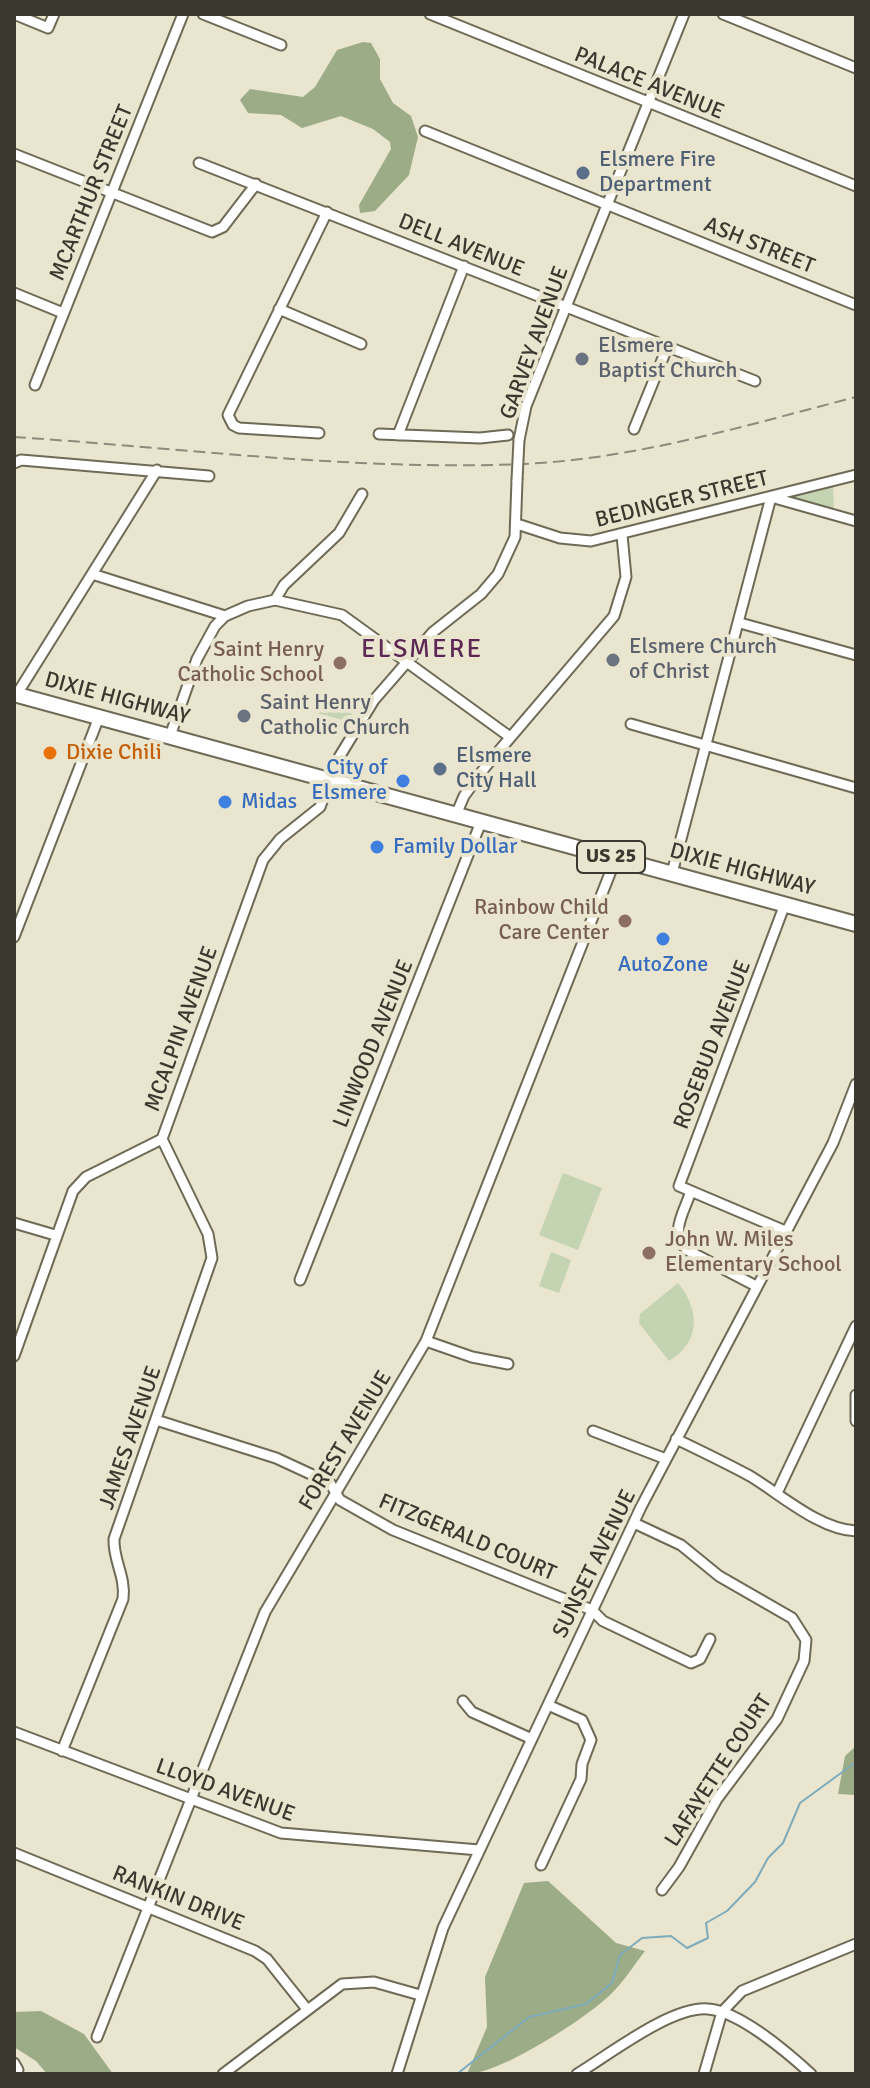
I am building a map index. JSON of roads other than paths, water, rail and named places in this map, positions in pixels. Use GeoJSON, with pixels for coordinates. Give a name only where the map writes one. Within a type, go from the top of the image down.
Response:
{"type":"FeatureCollection","features":[{"type":"Feature","properties":{"kind":"main road","name":"DIXIE HIGHWAY"},"geometry":{"type":"LineString","coordinates":[[16,694],[856,924]]}},
{"type":"Feature","properties":{"kind":"street"},"geometry":{"type":"LineString","coordinates":[[14,14],[48,28],[54,14]]}},
{"type":"Feature","properties":{"kind":"street","name":"MCARTHUR STREET"},"geometry":{"type":"LineString","coordinates":[[35,385],[183,14]]}},
{"type":"Feature","properties":{"kind":"street"},"geometry":{"type":"LineString","coordinates":[[203,14],[281,45]]}},
{"type":"Feature","properties":{"kind":"street","name":"PALACE AVENUE"},"geometry":{"type":"LineString","coordinates":[[430,14],[856,186]]}},
{"type":"Feature","properties":{"kind":"street","name":"GARVEY AVENUE"},"geometry":{"type":"LineString","coordinates":[[330,781],[358,723],[433,632],[481,594],[498,574],[517,524],[519,440],[526,406],[684,14]]}},
{"type":"Feature","properties":{"kind":"street"},"geometry":{"type":"LineString","coordinates":[[723,14],[856,68]]}},
{"type":"Feature","properties":{"kind":"street","name":"ASH STREET"},"geometry":{"type":"LineString","coordinates":[[425,131],[856,305]]}},
{"type":"Feature","properties":{"kind":"street"},"geometry":{"type":"LineString","coordinates":[[14,154],[212,232],[223,227],[256,184]]}},
{"type":"Feature","properties":{"kind":"street","name":"DELL AVENUE"},"geometry":{"type":"LineString","coordinates":[[199,163],[755,381]]}},
{"type":"Feature","properties":{"kind":"street"},"geometry":{"type":"LineString","coordinates":[[319,433],[239,428],[230,421],[229,408],[327,212]]}},
{"type":"Feature","properties":{"kind":"street"},"geometry":{"type":"LineString","coordinates":[[398,435],[464,266]]}},
{"type":"Feature","properties":{"kind":"street"},"geometry":{"type":"LineString","coordinates":[[14,293],[63,313]]}},
{"type":"Feature","properties":{"kind":"street"},"geometry":{"type":"LineString","coordinates":[[279,309],[361,344]]}},
{"type":"Feature","properties":{"kind":"street"},"geometry":{"type":"LineString","coordinates":[[634,429],[667,348]]}},
{"type":"Feature","properties":{"kind":"street"},"geometry":{"type":"LineString","coordinates":[[379,434],[480,438],[508,435]]}},
{"type":"Feature","properties":{"kind":"street"},"geometry":{"type":"LineString","coordinates":[[14,463],[21,460],[209,476]]}},
{"type":"Feature","properties":{"kind":"street"},"geometry":{"type":"LineString","coordinates":[[16,694],[157,470]]}},
{"type":"Feature","properties":{"kind":"street","name":"BEDINGER STREET"},"geometry":{"type":"LineString","coordinates":[[517,524],[573,540],[591,541],[856,475]]}},
{"type":"Feature","properties":{"kind":"street"},"geometry":{"type":"LineString","coordinates":[[275,600],[284,585],[339,533],[362,494]]}},
{"type":"Feature","properties":{"kind":"street"},"geometry":{"type":"LineString","coordinates":[[672,873],[771,497],[856,521]]}},
{"type":"Feature","properties":{"kind":"street"},"geometry":{"type":"LineString","coordinates":[[456,815],[464,796],[510,737],[614,616],[626,577],[622,535]]}},
{"type":"Feature","properties":{"kind":"street"},"geometry":{"type":"LineString","coordinates":[[92,574],[225,616],[275,600],[342,615],[510,737]]}},
{"type":"Feature","properties":{"kind":"street"},"geometry":{"type":"LineString","coordinates":[[170,736],[201,649],[225,616]]}},
{"type":"Feature","properties":{"kind":"street"},"geometry":{"type":"LineString","coordinates":[[740,623],[856,655]]}},
{"type":"Feature","properties":{"kind":"street"},"geometry":{"type":"LineString","coordinates":[[14,937],[99,717]]}},
{"type":"Feature","properties":{"kind":"street"},"geometry":{"type":"LineString","coordinates":[[631,724],[856,788]]}},
{"type":"Feature","properties":{"kind":"street","name":"MCALPIN AVENUE"},"geometry":{"type":"LineString","coordinates":[[14,1356],[55,1235],[77,1184],[162,1139],[263,860],[280,839],[316,813],[330,781]]}},
{"type":"Feature","properties":{"kind":"street","name":"LINWOOD AVENUE"},"geometry":{"type":"LineString","coordinates":[[300,1280],[481,822]]}},
{"type":"Feature","properties":{"kind":"street","name":"FOREST AVENUE"},"geometry":{"type":"LineString","coordinates":[[97,2037],[269,1603],[426,1341],[616,858]]}},
{"type":"Feature","properties":{"kind":"street","name":"ROSEBUD AVENUE"},"geometry":{"type":"LineString","coordinates":[[691,1191],[679,1186],[785,904]]}},
{"type":"Feature","properties":{"kind":"street","name":"SUNSET AVENUE"},"geometry":{"type":"LineString","coordinates":[[397,2074],[443,1928],[479,1850],[676,1439],[833,1143],[856,1084]]}},
{"type":"Feature","properties":{"kind":"street","name":"JAMES AVENUE"},"geometry":{"type":"LineString","coordinates":[[62,1751],[123,1599],[123,1582],[114,1553],[114,1539],[212,1250],[162,1139]]}},
{"type":"Feature","properties":{"kind":"street"},"geometry":{"type":"LineString","coordinates":[[756,1286],[687,1250],[679,1241],[677,1227],[691,1191],[785,1231]]}},
{"type":"Feature","properties":{"kind":"street"},"geometry":{"type":"LineString","coordinates":[[14,1223],[55,1235]]}},
{"type":"Feature","properties":{"kind":"street"},"geometry":{"type":"LineString","coordinates":[[777,1493],[856,1326]]}},
{"type":"Feature","properties":{"kind":"street"},"geometry":{"type":"LineString","coordinates":[[426,1341],[472,1357],[508,1364]]}},
{"type":"Feature","properties":{"kind":"street"},"geometry":{"type":"LineString","coordinates":[[856,1395],[856,1421]]}},
{"type":"Feature","properties":{"kind":"street","name":"FITZGERALD COURT"},"geometry":{"type":"LineString","coordinates":[[156,1420],[276,1458],[330,1483],[340,1500],[406,1536],[592,1610],[603,1621],[691,1663],[700,1659],[710,1639]]}},
{"type":"Feature","properties":{"kind":"street"},"geometry":{"type":"LineString","coordinates":[[593,1431],[666,1459]]}},
{"type":"Feature","properties":{"kind":"street"},"geometry":{"type":"LineString","coordinates":[[676,1439],[839,1528],[856,1531]]}},
{"type":"Feature","properties":{"kind":"street","name":"LAFAYETTE COURT"},"geometry":{"type":"LineString","coordinates":[[634,1523],[681,1545],[719,1576],[792,1618],[806,1640],[804,1661],[777,1719],[717,1799],[662,1890]]}},
{"type":"Feature","properties":{"kind":"street"},"geometry":{"type":"LineString","coordinates":[[463,1701],[472,1712],[532,1739]]}},
{"type":"Feature","properties":{"kind":"street"},"geometry":{"type":"LineString","coordinates":[[541,1865],[581,1779],[591,1740],[582,1720],[548,1705]]}},
{"type":"Feature","properties":{"kind":"street","name":"LLOYD AVENUE"},"geometry":{"type":"LineString","coordinates":[[14,1732],[254,1825],[303,1837],[479,1850]]}},
{"type":"Feature","properties":{"kind":"street","name":"RANKIN DRIVE"},"geometry":{"type":"LineString","coordinates":[[14,1853],[255,1951],[267,1959],[306,2008]]}},
{"type":"Feature","properties":{"kind":"street"},"geometry":{"type":"LineString","coordinates":[[704,2074],[722,2012],[756,1983],[856,1944]]}},
{"type":"Feature","properties":{"kind":"street"},"geometry":{"type":"LineString","coordinates":[[223,2074],[334,1987],[359,1981],[420,1995]]}},
{"type":"Feature","properties":{"kind":"street"},"geometry":{"type":"LineString","coordinates":[[577,2074],[682,2013],[707,2009],[737,2018],[811,2074]]}},
{"type":"Feature","properties":{"kind":"street"},"geometry":{"type":"LineString","coordinates":[[14,2063],[18,2070],[16,2074]]}},
{"type":"Feature","properties":{"kind":"waterway"},"geometry":{"type":"LineString","coordinates":[[457,2074],[529,2017],[586,2004],[612,1983],[620,1955],[642,1938],[671,1936],[687,1948],[708,1938],[706,1923],[727,1911],[755,1882],[768,1858],[783,1843],[800,1803],[856,1762]]}},
{"type":"Feature","properties":{"kind":"railway"},"geometry":{"type":"LineString","coordinates":[[14,437],[332,461],[523,464],[649,448],[856,397]]}},
{"type":"Feature","properties":{"kind":"place","name":"Elsmere Fire Department"},"geometry":{"type":"Point","coordinates":[583,173]}},
{"type":"Feature","properties":{"kind":"place","name":"Elsmere Baptist Church"},"geometry":{"type":"Point","coordinates":[582,359]}},
{"type":"Feature","properties":{"kind":"place","name":"Elsmere Church of Christ"},"geometry":{"type":"Point","coordinates":[613,660]}},
{"type":"Feature","properties":{"kind":"place","name":"Saint Henry Catholic School"},"geometry":{"type":"Point","coordinates":[340,663]}},
{"type":"Feature","properties":{"kind":"place","name":"Saint Henry Catholic Church"},"geometry":{"type":"Point","coordinates":[244,716]}},
{"type":"Feature","properties":{"kind":"place","name":"Dixie Chili"},"geometry":{"type":"Point","coordinates":[50,753]}},
{"type":"Feature","properties":{"kind":"place","name":"Elsmere City Hall"},"geometry":{"type":"Point","coordinates":[440,769]}},
{"type":"Feature","properties":{"kind":"place","name":"City of Elsmere"},"geometry":{"type":"Point","coordinates":[403,781]}},
{"type":"Feature","properties":{"kind":"place","name":"Midas"},"geometry":{"type":"Point","coordinates":[225,802]}},
{"type":"Feature","properties":{"kind":"place","name":"Family Dollar"},"geometry":{"type":"Point","coordinates":[377,847]}},
{"type":"Feature","properties":{"kind":"place","name":"Rainbow Child Care Center"},"geometry":{"type":"Point","coordinates":[625,921]}},
{"type":"Feature","properties":{"kind":"place","name":"AutoZone"},"geometry":{"type":"Point","coordinates":[663,939]}},
{"type":"Feature","properties":{"kind":"place","name":"John W. Miles Elementary School"},"geometry":{"type":"Point","coordinates":[649,1253]}},
{"type":"Feature","properties":{"kind":"district","name":"ELSMERE"},"geometry":{"type":"Point","coordinates":[422,650]}}]}
